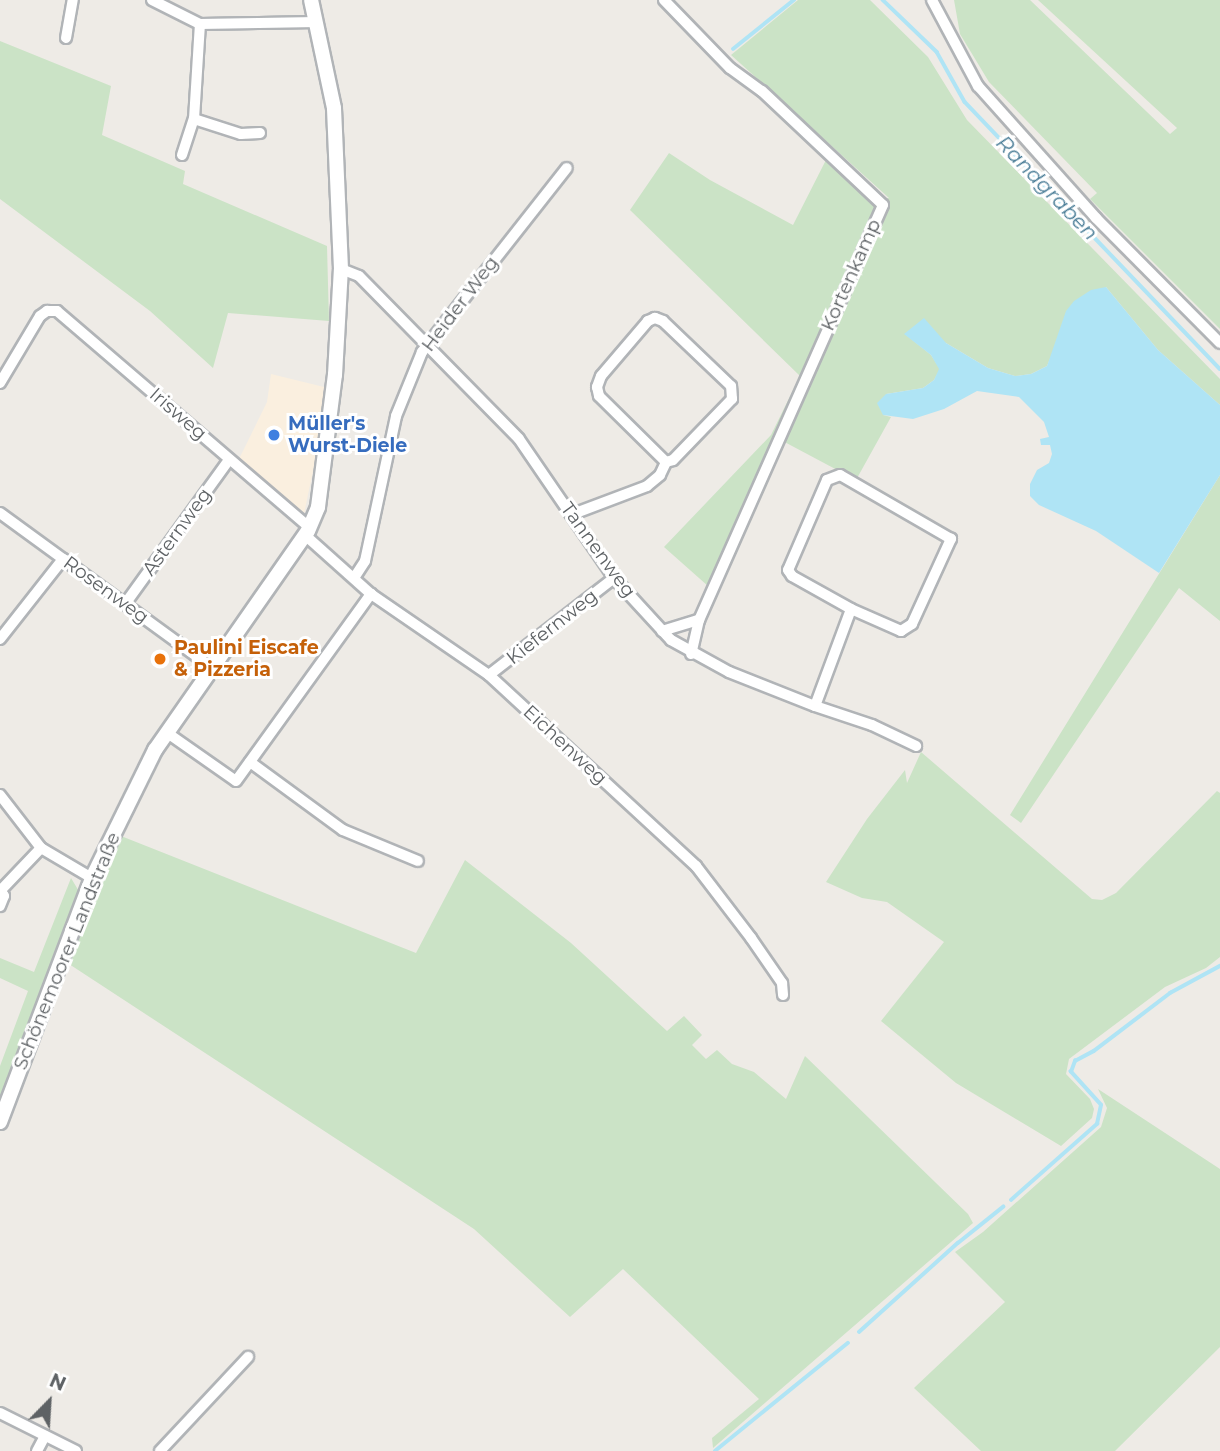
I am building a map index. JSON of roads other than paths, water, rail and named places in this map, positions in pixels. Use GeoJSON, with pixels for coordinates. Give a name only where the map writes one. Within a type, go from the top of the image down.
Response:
{"type":"FeatureCollection","features":[{"type":"Feature","properties":{"kind":"street"},"geometry":{"type":"LineString","coordinates":[[66,38],[73,0]]}},
{"type":"Feature","properties":{"kind":"street"},"geometry":{"type":"LineString","coordinates":[[152,0],[200,24],[317,22]]}},
{"type":"Feature","properties":{"kind":"street","name":"Schönemoorer Landstraße"},"geometry":{"type":"LineString","coordinates":[[0,1122],[92,878],[166,732],[307,532],[318,507],[335,375],[341,269],[334,108],[312,0]]}},
{"type":"Feature","properties":{"kind":"street","name":"Kortenkamp"},"geometry":{"type":"LineString","coordinates":[[664,0],[730,68],[762,91],[883,205],[699,620],[691,654]]}},
{"type":"Feature","properties":{"kind":"street"},"geometry":{"type":"LineString","coordinates":[[932,0],[978,86],[1096,218],[1220,343]]}},
{"type":"Feature","properties":{"kind":"street"},"geometry":{"type":"LineString","coordinates":[[182,155],[194,119],[200,24]]}},
{"type":"Feature","properties":{"kind":"street"},"geometry":{"type":"LineString","coordinates":[[194,119],[242,134],[260,133]]}},
{"type":"Feature","properties":{"kind":"street","name":"Heider Weg"},"geometry":{"type":"LineString","coordinates":[[354,578],[365,561],[396,416],[426,344],[567,168]]}},
{"type":"Feature","properties":{"kind":"street","name":"Tannenweg"},"geometry":{"type":"LineString","coordinates":[[341,269],[359,276],[519,439],[573,514],[614,578],[662,631],[691,654],[815,706],[872,725],[916,746]]}},
{"type":"Feature","properties":{"kind":"street","name":"Irisweg"},"geometry":{"type":"LineString","coordinates":[[0,383],[43,313],[52,310],[62,314],[307,532]]}},
{"type":"Feature","properties":{"kind":"street"},"geometry":{"type":"LineString","coordinates":[[573,514],[647,486],[733,395],[731,386],[663,321],[656,318],[648,321],[601,376],[597,392],[666,463]]}},
{"type":"Feature","properties":{"kind":"street","name":"Asternweg"},"geometry":{"type":"LineString","coordinates":[[125,604],[229,460]]}},
{"type":"Feature","properties":{"kind":"street"},"geometry":{"type":"LineString","coordinates":[[840,475],[951,539],[912,624],[901,631],[851,610],[792,576],[788,570],[827,480],[840,475]]}},
{"type":"Feature","properties":{"kind":"street","name":"Rosenweg"},"geometry":{"type":"LineString","coordinates":[[0,513],[211,667]]}},
{"type":"Feature","properties":{"kind":"street","name":"Eichenweg"},"geometry":{"type":"LineString","coordinates":[[307,532],[371,594],[489,675],[696,866],[782,983],[783,995]]}},
{"type":"Feature","properties":{"kind":"street"},"geometry":{"type":"LineString","coordinates":[[0,639],[64,559]]}},
{"type":"Feature","properties":{"kind":"street","name":"Kiefernweg"},"geometry":{"type":"LineString","coordinates":[[489,675],[614,578]]}},
{"type":"Feature","properties":{"kind":"street"},"geometry":{"type":"LineString","coordinates":[[166,732],[236,781],[371,594]]}},
{"type":"Feature","properties":{"kind":"street"},"geometry":{"type":"LineString","coordinates":[[815,706],[851,610]]}},
{"type":"Feature","properties":{"kind":"street"},"geometry":{"type":"LineString","coordinates":[[662,631],[699,620]]}},
{"type":"Feature","properties":{"kind":"street"},"geometry":{"type":"LineString","coordinates":[[250,762],[343,830],[418,861]]}},
{"type":"Feature","properties":{"kind":"street"},"geometry":{"type":"LineString","coordinates":[[0,795],[41,848],[92,878]]}},
{"type":"Feature","properties":{"kind":"street"},"geometry":{"type":"LineString","coordinates":[[0,906],[4,900],[1,889],[41,848]]}},
{"type":"Feature","properties":{"kind":"street"},"geometry":{"type":"LineString","coordinates":[[160,1451],[248,1357]]}},
{"type":"Feature","properties":{"kind":"street"},"geometry":{"type":"LineString","coordinates":[[0,1413],[76,1451]]}},
{"type":"Feature","properties":{"kind":"street"},"geometry":{"type":"LineString","coordinates":[[37,1451],[46,1436]]}},
{"type":"Feature","properties":{"kind":"water"},"geometry":{"type":"Polygon","coordinates":[[[1106,287],[1158,350],[1220,405],[1220,475],[1159,573],[1096,531],[1039,505],[1030,496],[1030,484],[1037,470],[1049,463],[1052,454],[1050,445],[1041,445],[1040,439],[1049,437],[1044,422],[1019,397],[977,391],[944,409],[913,419],[883,415],[877,403],[886,394],[923,388],[934,380],[939,369],[931,355],[904,334],[924,318],[946,343],[988,368],[1015,376],[1031,374],[1047,366],[1066,311],[1074,301],[1091,290],[1106,287]]]}},
{"type":"Feature","properties":{"kind":"waterway"},"geometry":{"type":"LineString","coordinates":[[733,49],[794,0]]}},
{"type":"Feature","properties":{"kind":"waterway","name":"Randgraben"},"geometry":{"type":"LineString","coordinates":[[883,0],[937,52],[965,102],[1220,369]]}},
{"type":"Feature","properties":{"kind":"waterway"},"geometry":{"type":"LineString","coordinates":[[1011,1200],[1097,1124],[1101,1105],[1071,1072],[1075,1061],[1094,1051],[1170,993],[1220,966]]}},
{"type":"Feature","properties":{"kind":"waterway"},"geometry":{"type":"LineString","coordinates":[[859,1332],[958,1243],[1003,1207]]}},
{"type":"Feature","properties":{"kind":"waterway"},"geometry":{"type":"LineString","coordinates":[[715,1451],[848,1343]]}},
{"type":"Feature","properties":{"kind":"place","name":"Müller's Wurst-Diele"},"geometry":{"type":"Point","coordinates":[274,435]}},
{"type":"Feature","properties":{"kind":"place","name":"Paulini Eiscafe & Pizzeria"},"geometry":{"type":"Point","coordinates":[160,659]}}]}
